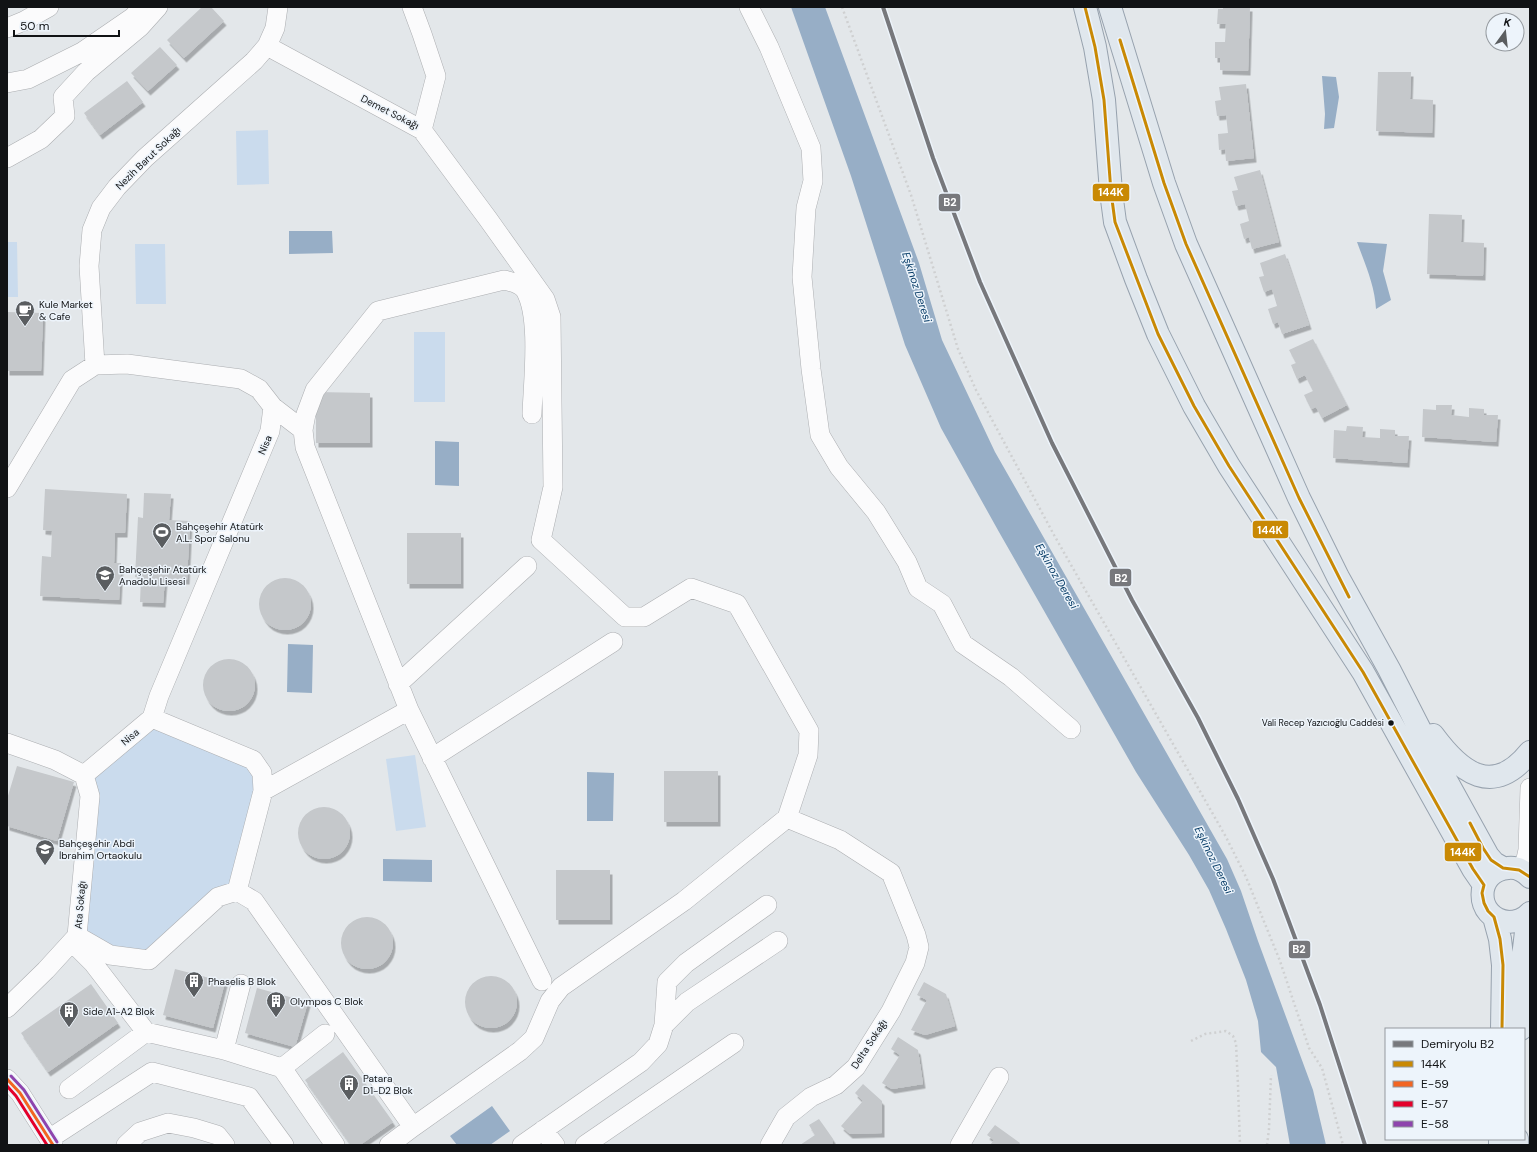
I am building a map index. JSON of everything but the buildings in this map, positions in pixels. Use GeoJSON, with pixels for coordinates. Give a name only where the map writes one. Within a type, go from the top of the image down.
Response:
{"type":"FeatureCollection","features":[{"type":"Feature","properties":{"kind":"main road"},"geometry":{"type":"LineString","coordinates":[[1085,7],[1095,47],[1104,100],[1111,192],[1115,222],[1158,334],[1194,406],[1229,466],[1363,672],[1473,869],[1484,885]]}},
{"type":"Feature","properties":{"kind":"main road"},"geometry":{"type":"LineString","coordinates":[[1110,7],[1164,183],[1186,244],[1299,498],[1338,577],[1411,710],[1440,769],[1488,856],[1494,863],[1518,872]]}},
{"type":"Feature","properties":{"kind":"main road"},"geometry":{"type":"LineString","coordinates":[[1411,710],[1445,751],[1468,771],[1480,776],[1499,776],[1522,762],[1530,752]]}},
{"type":"Feature","properties":{"kind":"main road"},"geometry":{"type":"LineString","coordinates":[[1518,872],[1495,872],[1488,878],[1484,885],[1482,894],[1484,903],[1488,911],[1494,917],[1502,921],[1511,922],[1520,920],[1529,914]]}},
{"type":"Feature","properties":{"kind":"main road"},"geometry":{"type":"LineString","coordinates":[[1521,1028],[1523,957],[1529,914]]}},
{"type":"Feature","properties":{"kind":"main road"},"geometry":{"type":"LineString","coordinates":[[1494,917],[1500,939],[1503,965],[1502,1028]]}},
{"type":"Feature","properties":{"kind":"street"},"geometry":{"type":"LineString","coordinates":[[7,28],[24,21],[49,7]]}},
{"type":"Feature","properties":{"kind":"street"},"geometry":{"type":"LineString","coordinates":[[7,83],[28,79],[82,52],[133,16],[142,7]]}},
{"type":"Feature","properties":{"kind":"street"},"geometry":{"type":"LineString","coordinates":[[7,158],[41,139],[64,116],[63,97],[86,72],[140,26],[158,7]]}},
{"type":"Feature","properties":{"kind":"street","name":"Nezih Barut Sokağı"},"geometry":{"type":"LineString","coordinates":[[95,365],[89,266],[92,230],[101,208],[117,187],[145,158],[254,61],[267,46],[275,28],[278,7]]}},
{"type":"Feature","properties":{"kind":"street","name":"Demet Sokağı"},"geometry":{"type":"LineString","coordinates":[[267,46],[422,130],[436,76],[412,7]]}},
{"type":"Feature","properties":{"kind":"street"},"geometry":{"type":"LineString","coordinates":[[749,7],[769,47],[810,148],[813,181],[806,208],[802,277],[811,369],[820,435],[839,467],[876,512],[907,562],[918,588],[942,604],[963,644],[1011,676],[1071,729]]}},
{"type":"Feature","properties":{"kind":"street"},"geometry":{"type":"LineString","coordinates":[[389,1145],[520,1051],[534,1038],[550,1001],[562,987],[684,901],[787,818],[808,755],[809,731],[737,604],[691,588],[644,617],[625,617],[542,540],[553,487],[551,317],[545,300],[422,130]]}},
{"type":"Feature","properties":{"kind":"street"},"geometry":{"type":"LineString","coordinates":[[532,414],[535,325],[531,304],[524,289],[517,283],[504,280],[378,312],[315,390],[306,414],[303,430],[305,447],[409,710],[542,980]]}},
{"type":"Feature","properties":{"kind":"street"},"geometry":{"type":"LineString","coordinates":[[7,488],[72,380],[95,365],[127,364],[241,379],[259,389],[273,407],[303,430]]}},
{"type":"Feature","properties":{"kind":"street","name":"Nisa"},"geometry":{"type":"LineString","coordinates":[[84,775],[152,718],[162,688],[270,432],[273,407]]}},
{"type":"Feature","properties":{"kind":"street"},"geometry":{"type":"LineString","coordinates":[[398,684],[527,566]]}},
{"type":"Feature","properties":{"kind":"street"},"geometry":{"type":"LineString","coordinates":[[432,758],[613,642]]}},
{"type":"Feature","properties":{"kind":"street"},"geometry":{"type":"LineString","coordinates":[[263,791],[409,710]]}},
{"type":"Feature","properties":{"kind":"street"},"geometry":{"type":"LineString","coordinates":[[152,718],[253,760],[262,773],[263,791],[237,891]]}},
{"type":"Feature","properties":{"kind":"street"},"geometry":{"type":"LineString","coordinates":[[7,743],[54,760],[84,775]]}},
{"type":"Feature","properties":{"kind":"street","name":"Ata Sokağı"},"geometry":{"type":"LineString","coordinates":[[7,1008],[75,939],[90,796],[84,775]]}},
{"type":"Feature","properties":{"kind":"street"},"geometry":{"type":"LineString","coordinates":[[1518,872],[1526,859],[1528,850],[1530,788]]}},
{"type":"Feature","properties":{"kind":"street","name":"Delta Sokağı"},"geometry":{"type":"LineString","coordinates":[[770,1145],[786,1117],[811,1097],[836,1085],[856,1067],[891,1010],[915,963],[919,947],[916,935],[890,873],[840,840],[787,818]]}},
{"type":"Feature","properties":{"kind":"street"},"geometry":{"type":"LineString","coordinates":[[75,939],[110,955],[149,960],[218,897],[237,891],[254,901],[413,1127]]}},
{"type":"Feature","properties":{"kind":"street"},"geometry":{"type":"LineString","coordinates":[[522,1145],[549,1138],[641,1062],[658,1044],[664,1024],[667,982],[686,963],[767,905]]}},
{"type":"Feature","properties":{"kind":"street"},"geometry":{"type":"LineString","coordinates":[[75,939],[146,1032],[224,1050],[282,1068],[335,1145]]}},
{"type":"Feature","properties":{"kind":"street"},"geometry":{"type":"LineString","coordinates":[[664,1024],[687,1002],[778,941]]}},
{"type":"Feature","properties":{"kind":"street"},"geometry":{"type":"LineString","coordinates":[[224,1050],[241,984]]}},
{"type":"Feature","properties":{"kind":"street"},"geometry":{"type":"LineString","coordinates":[[69,1089],[146,1032]]}},
{"type":"Feature","properties":{"kind":"street"},"geometry":{"type":"LineString","coordinates":[[282,1068],[325,1034]]}},
{"type":"Feature","properties":{"kind":"street"},"geometry":{"type":"LineString","coordinates":[[585,1145],[734,1043]]}},
{"type":"Feature","properties":{"kind":"street"},"geometry":{"type":"LineString","coordinates":[[7,1079],[20,1093],[51,1142],[152,1072],[248,1097],[284,1145]]}},
{"type":"Feature","properties":{"kind":"street"},"geometry":{"type":"LineString","coordinates":[[960,1145],[999,1077]]}},
{"type":"Feature","properties":{"kind":"street"},"geometry":{"type":"LineString","coordinates":[[126,1145],[140,1132],[168,1124],[194,1128],[217,1136],[225,1145]]}},
{"type":"Feature","properties":{"kind":"path"},"geometry":{"type":"LineString","coordinates":[[842,7],[910,195],[958,348],[976,390],[1054,535],[1226,837],[1246,877],[1280,961],[1309,1048],[1322,1068],[1342,1145]]}},
{"type":"Feature","properties":{"kind":"path"},"geometry":{"type":"LineString","coordinates":[[1191,1041],[1206,1034],[1226,1032],[1233,1036],[1236,1044],[1240,1145]]}},
{"type":"Feature","properties":{"kind":"path"},"geometry":{"type":"LineString","coordinates":[[1267,1145],[1271,1075]]}},
{"type":"Feature","properties":{"kind":"shaded area"},"geometry":{"type":"Polygon","coordinates":[[[268,130],[269,184],[237,185],[236,131],[268,130]]]}},
{"type":"Feature","properties":{"kind":"shaded area"},"geometry":{"type":"Polygon","coordinates":[[[7,242],[17,242],[18,297],[7,297],[7,242]]]}},
{"type":"Feature","properties":{"kind":"shaded area"},"geometry":{"type":"Polygon","coordinates":[[[135,244],[165,244],[166,304],[136,304],[135,244]]]}},
{"type":"Feature","properties":{"kind":"shaded area"},"geometry":{"type":"Polygon","coordinates":[[[414,332],[445,332],[445,402],[414,402],[414,332]]]}},
{"type":"Feature","properties":{"kind":"shaded area"},"geometry":{"type":"Polygon","coordinates":[[[152,718],[262,773],[237,891],[149,960],[77,936],[84,775],[152,718]]]}},
{"type":"Feature","properties":{"kind":"shaded area"},"geometry":{"type":"Polygon","coordinates":[[[415,755],[426,827],[396,831],[386,759],[415,755]]]}},
{"type":"Feature","properties":{"kind":"water","name":"Eşkinoz Deresi"},"geometry":{"type":"Polygon","coordinates":[[[791,7],[825,7],[919,263],[942,340],[995,452],[1227,859],[1241,891],[1313,1090],[1326,1145],[1290,1145],[1276,1067],[1261,1052],[1258,1021],[1246,980],[1209,890],[1189,855],[1136,772],[941,428],[905,345],[851,176],[791,7]]]}},
{"type":"Feature","properties":{"kind":"water"},"geometry":{"type":"Polygon","coordinates":[[[1322,76],[1336,77],[1339,97],[1334,128],[1324,129],[1325,114],[1322,76]]]}},
{"type":"Feature","properties":{"kind":"water"},"geometry":{"type":"Polygon","coordinates":[[[289,231],[332,231],[333,253],[289,254],[289,231]]]}},
{"type":"Feature","properties":{"kind":"water"},"geometry":{"type":"Polygon","coordinates":[[[1357,242],[1387,244],[1383,271],[1391,300],[1376,309],[1372,283],[1357,242]]]}},
{"type":"Feature","properties":{"kind":"water"},"geometry":{"type":"Polygon","coordinates":[[[435,441],[459,442],[459,486],[435,485],[435,441]]]}},
{"type":"Feature","properties":{"kind":"water"},"geometry":{"type":"Polygon","coordinates":[[[288,644],[313,645],[312,693],[287,692],[288,644]]]}},
{"type":"Feature","properties":{"kind":"water"},"geometry":{"type":"Polygon","coordinates":[[[587,772],[614,773],[613,821],[587,821],[587,772]]]}},
{"type":"Feature","properties":{"kind":"water"},"geometry":{"type":"Polygon","coordinates":[[[383,859],[432,860],[432,882],[383,881],[383,859]]]}},
{"type":"Feature","properties":{"kind":"water"},"geometry":{"type":"Polygon","coordinates":[[[492,1106],[510,1131],[490,1145],[457,1145],[450,1136],[492,1106]]]}},
{"type":"Feature","properties":{"kind":"rail line","name":"B2"},"geometry":{"type":"LineString","coordinates":[[883,7],[933,158],[980,282],[1052,443],[1132,600],[1198,718],[1238,799],[1273,879],[1320,1005],[1365,1145]]}},
{"type":"Feature","properties":{"kind":"transit line","name":"144K"},"geometry":{"type":"LineString","coordinates":[[1085,7],[1095,47],[1104,100],[1111,192],[1115,222],[1158,334],[1194,406],[1229,466],[1363,672],[1473,869],[1484,885],[1482,893],[1484,903],[1488,911],[1494,917],[1500,939],[1503,965],[1502,1028]]}},
{"type":"Feature","properties":{"kind":"transit line","name":"144K"},"geometry":{"type":"LineString","coordinates":[[1120,40],[1164,183],[1186,244],[1299,498],[1349,597]]}},
{"type":"Feature","properties":{"kind":"transit line","name":"144K"},"geometry":{"type":"LineString","coordinates":[[1470,823],[1491,860],[1503,868],[1519,870],[1530,877]]}},
{"type":"Feature","properties":{"kind":"transit line","name":"E-58"},"geometry":{"type":"LineString","coordinates":[[11,1076],[24,1090],[57,1142]]}},
{"type":"Feature","properties":{"kind":"transit line","name":"E-59"},"geometry":{"type":"LineString","coordinates":[[7,1079],[20,1093],[53,1145]]}},
{"type":"Feature","properties":{"kind":"transit line","name":"E-57"},"geometry":{"type":"LineString","coordinates":[[7,1086],[16,1096],[47,1145]]}},
{"type":"Feature","properties":{"kind":"place","name":"Kule Market & Cafe"},"geometry":{"type":"Point","coordinates":[25,327]}},
{"type":"Feature","properties":{"kind":"place","name":"Bahçeşehir Atatürk A.L. Spor Salonu"},"geometry":{"type":"Point","coordinates":[162,549]}},
{"type":"Feature","properties":{"kind":"place","name":"Bahçeşehir Atatürk Anadolu Lisesi"},"geometry":{"type":"Point","coordinates":[105,592]}},
{"type":"Feature","properties":{"kind":"place","name":"Vali Recep Yazıcıoğlu Caddesi"},"geometry":{"type":"Point","coordinates":[1391,723]}},
{"type":"Feature","properties":{"kind":"place","name":"Bahçeşehir Abdi İbrahim Ortaokulu"},"geometry":{"type":"Point","coordinates":[45,866]}},
{"type":"Feature","properties":{"kind":"place","name":"Phaselis B Blok"},"geometry":{"type":"Point","coordinates":[194,998]}},
{"type":"Feature","properties":{"kind":"place","name":"Olympos C Blok"},"geometry":{"type":"Point","coordinates":[276,1018]}},
{"type":"Feature","properties":{"kind":"place","name":"Side A1-A2 Blok"},"geometry":{"type":"Point","coordinates":[69,1028]}},
{"type":"Feature","properties":{"kind":"place","name":"Patara D1-D2 Blok"},"geometry":{"type":"Point","coordinates":[349,1101]}}]}
